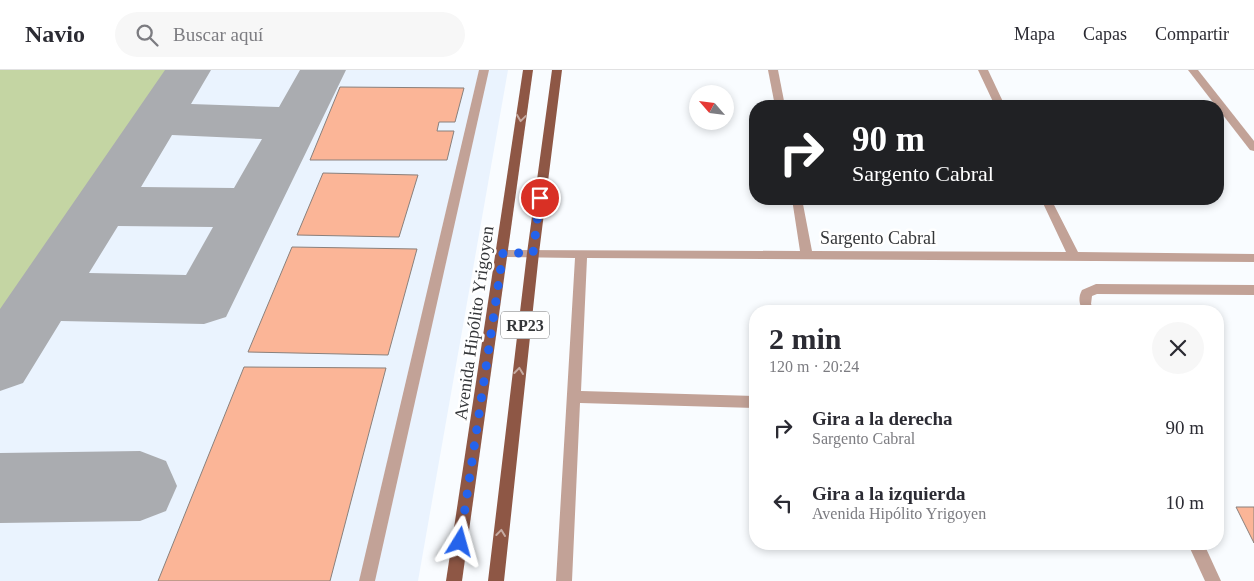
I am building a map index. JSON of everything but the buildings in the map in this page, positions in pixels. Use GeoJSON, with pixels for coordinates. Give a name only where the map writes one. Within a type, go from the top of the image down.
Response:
{"type":"FeatureCollection","features":[{"type":"Feature","properties":{"kind":"main road","name":"Avenida Hipólito Yrigoyen"},"geometry":{"type":"LineString","coordinates":[[454,581],[528,70]]}},
{"type":"Feature","properties":{"kind":"main road","name":"RP23"},"geometry":{"type":"LineString","coordinates":[[496,581],[533,253],[557,70]]}},
{"type":"Feature","properties":{"kind":"street"},"geometry":{"type":"LineString","coordinates":[[367,581],[484,70]]}},
{"type":"Feature","properties":{"kind":"street"},"geometry":{"type":"LineString","coordinates":[[774,70],[779,100]]}},
{"type":"Feature","properties":{"kind":"street"},"geometry":{"type":"LineString","coordinates":[[983,70],[997,100]]}},
{"type":"Feature","properties":{"kind":"street"},"geometry":{"type":"LineString","coordinates":[[1193,70],[1216,100]]}},
{"type":"Feature","properties":{"kind":"street"},"geometry":{"type":"LineString","coordinates":[[1224,110],[1254,148]]}},
{"type":"Feature","properties":{"kind":"street"},"geometry":{"type":"LineString","coordinates":[[798,205],[807,255]]}},
{"type":"Feature","properties":{"kind":"street"},"geometry":{"type":"LineString","coordinates":[[1049,205],[1074,257]]}},
{"type":"Feature","properties":{"kind":"street","name":"Sargento Cabral"},"geometry":{"type":"LineString","coordinates":[[503,253],[1254,258]]}},
{"type":"Feature","properties":{"kind":"street"},"geometry":{"type":"LineString","coordinates":[[564,581],[581,254]]}},
{"type":"Feature","properties":{"kind":"street"},"geometry":{"type":"LineString","coordinates":[[1085,305],[1086,293],[1096,288],[1254,290]]}},
{"type":"Feature","properties":{"kind":"street"},"geometry":{"type":"LineString","coordinates":[[574,397],[749,402]]}},
{"type":"Feature","properties":{"kind":"street"},"geometry":{"type":"LineString","coordinates":[[1199,550],[1214,581]]}},
{"type":"Feature","properties":{"kind":"shaded area"},"geometry":{"type":"Polygon","coordinates":[[[0,70],[508,70],[418,581],[0,581],[0,70]]]}},
{"type":"Feature","properties":{"kind":"green space"},"geometry":{"type":"Polygon","coordinates":[[[0,70],[166,70],[0,318],[0,70]]]}},
{"type":"Feature","properties":{"kind":"taxiway"},"geometry":{"type":"LineString","coordinates":[[0,363],[188,70]]}},
{"type":"Feature","properties":{"kind":"taxiway"},"geometry":{"type":"LineString","coordinates":[[43,296],[204,300],[323,70]]}},
{"type":"Feature","properties":{"kind":"taxiway"},"geometry":{"type":"LineString","coordinates":[[157,119],[294,124]]}},
{"type":"Feature","properties":{"kind":"taxiway"},"geometry":{"type":"LineString","coordinates":[[101,206],[251,208]]}},
{"type":"Feature","properties":{"kind":"taxiway"},"geometry":{"type":"LineString","coordinates":[[0,488],[140,486]]}},
{"type":"Feature","properties":{"kind":"route"},"geometry":{"type":"LineString","coordinates":[[460,542],[503,253],[533,253],[540,198]]}}]}
